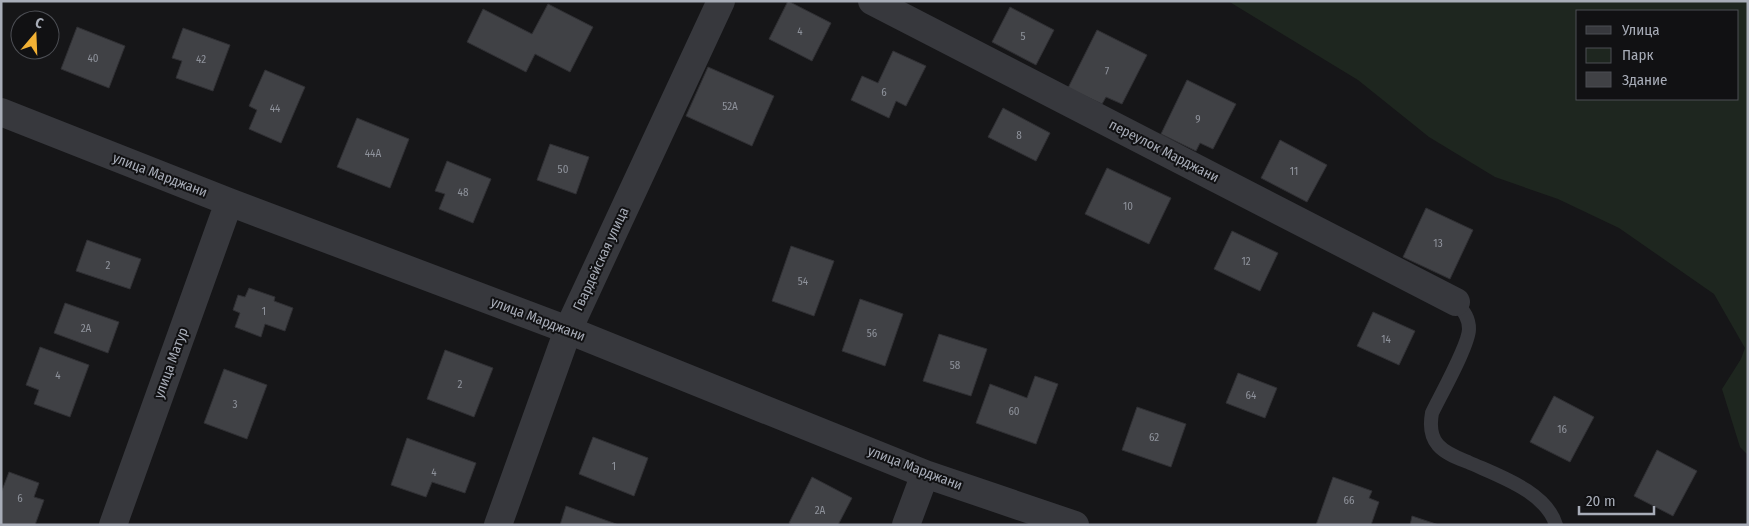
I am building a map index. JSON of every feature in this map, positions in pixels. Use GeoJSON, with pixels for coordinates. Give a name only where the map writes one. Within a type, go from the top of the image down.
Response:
{"type":"FeatureCollection","features":[{"type":"Feature","properties":{"kind":"street","name":"Гвардейская улица"},"geometry":{"type":"LineString","coordinates":[[498,525],[568,330],[721,1]]}},
{"type":"Feature","properties":{"kind":"street","name":"переулок Марджани"},"geometry":{"type":"LineString","coordinates":[[872,1],[1456,302]]}},
{"type":"Feature","properties":{"kind":"street","name":"улица Марджани"},"geometry":{"type":"LineString","coordinates":[[1,112],[229,202],[568,330],[925,474],[1075,525]]}},
{"type":"Feature","properties":{"kind":"street","name":"улица Матур"},"geometry":{"type":"LineString","coordinates":[[113,525],[229,202]]}},
{"type":"Feature","properties":{"kind":"street"},"geometry":{"type":"LineString","coordinates":[[906,525],[925,474]]}},
{"type":"Feature","properties":{"kind":"lane"},"geometry":{"type":"LineString","coordinates":[[1456,302],[1467,315],[1469,331],[1466,344],[1432,412],[1430,424],[1432,435],[1438,445],[1450,454],[1520,486],[1541,502],[1554,519],[1556,525]]}},
{"type":"Feature","properties":{"kind":"green space"},"geometry":{"type":"Polygon","coordinates":[[[1228,1],[1748,1],[1748,455],[1740,447],[1722,389],[1741,359],[1745,348],[1714,294],[1619,228],[1558,199],[1495,177],[1429,137],[1358,80],[1228,1]]]}},
{"type":"Feature","properties":{"kind":"building"},"geometry":{"type":"Polygon","coordinates":[[[788,1],[831,23],[812,61],[769,39],[788,1]]]}},
{"type":"Feature","properties":{"kind":"building"},"geometry":{"type":"Polygon","coordinates":[[[548,4],[593,27],[570,72],[535,54],[526,72],[467,42],[483,9],[532,34],[548,4]]]}},
{"type":"Feature","properties":{"kind":"building"},"geometry":{"type":"Polygon","coordinates":[[[1010,7],[1054,30],[1036,65],[992,42],[1010,7]]]}},
{"type":"Feature","properties":{"kind":"building"},"geometry":{"type":"Polygon","coordinates":[[[77,27],[125,46],[109,88],[61,69],[77,27]]]}},
{"type":"Feature","properties":{"kind":"building"},"geometry":{"type":"Polygon","coordinates":[[[183,28],[230,45],[213,91],[176,78],[182,61],[172,58],[183,28]]]}},
{"type":"Feature","properties":{"kind":"building"},"geometry":{"type":"Polygon","coordinates":[[[1097,30],[1147,55],[1122,104],[1106,97],[1102,104],[1068,88],[1097,30]]]}},
{"type":"Feature","properties":{"kind":"building"},"geometry":{"type":"Polygon","coordinates":[[[893,51],[926,66],[906,106],[896,101],[889,118],[851,100],[862,76],[878,83],[893,51]]]}},
{"type":"Feature","properties":{"kind":"building"},"geometry":{"type":"Polygon","coordinates":[[[708,67],[774,96],[752,146],[686,116],[708,67]]]}},
{"type":"Feature","properties":{"kind":"building"},"geometry":{"type":"Polygon","coordinates":[[[265,70],[305,87],[281,143],[249,129],[257,110],[249,106],[265,70]]]}},
{"type":"Feature","properties":{"kind":"building"},"geometry":{"type":"Polygon","coordinates":[[[1187,80],[1236,104],[1213,149],[1200,143],[1196,151],[1161,134],[1187,80]]]}},
{"type":"Feature","properties":{"kind":"building"},"geometry":{"type":"Polygon","coordinates":[[[1003,108],[1050,133],[1036,161],[988,137],[1003,108]]]}},
{"type":"Feature","properties":{"kind":"building"},"geometry":{"type":"Polygon","coordinates":[[[357,118],[409,139],[390,188],[337,167],[357,118]]]}},
{"type":"Feature","properties":{"kind":"building"},"geometry":{"type":"Polygon","coordinates":[[[1280,140],[1327,165],[1307,202],[1261,178],[1280,140]]]}},
{"type":"Feature","properties":{"kind":"building"},"geometry":{"type":"Polygon","coordinates":[[[550,144],[589,157],[576,194],[537,180],[550,144]]]}},
{"type":"Feature","properties":{"kind":"building"},"geometry":{"type":"Polygon","coordinates":[[[447,161],[491,179],[473,223],[439,209],[445,194],[435,191],[447,161]]]}},
{"type":"Feature","properties":{"kind":"building"},"geometry":{"type":"Polygon","coordinates":[[[1107,168],[1171,198],[1149,244],[1085,214],[1107,168]]]}},
{"type":"Feature","properties":{"kind":"building"},"geometry":{"type":"Polygon","coordinates":[[[1426,208],[1473,230],[1450,279],[1403,257],[1426,208]]]}},
{"type":"Feature","properties":{"kind":"building"},"geometry":{"type":"Polygon","coordinates":[[[1232,231],[1278,253],[1260,291],[1214,269],[1232,231]]]}},
{"type":"Feature","properties":{"kind":"building"},"geometry":{"type":"Polygon","coordinates":[[[87,240],[141,259],[130,289],[76,271],[87,240]]]}},
{"type":"Feature","properties":{"kind":"building"},"geometry":{"type":"Polygon","coordinates":[[[791,246],[834,261],[814,316],[772,301],[791,246]]]}},
{"type":"Feature","properties":{"kind":"building"},"geometry":{"type":"Polygon","coordinates":[[[249,288],[275,297],[274,301],[293,308],[285,331],[265,324],[261,337],[235,327],[240,313],[233,310],[238,295],[245,297],[249,288]]]}},
{"type":"Feature","properties":{"kind":"building"},"geometry":{"type":"Polygon","coordinates":[[[860,299],[903,314],[885,366],[842,351],[860,299]]]}},
{"type":"Feature","properties":{"kind":"building"},"geometry":{"type":"Polygon","coordinates":[[[65,303],[119,322],[108,353],[54,333],[65,303]]]}},
{"type":"Feature","properties":{"kind":"building"},"geometry":{"type":"Polygon","coordinates":[[[1373,312],[1415,331],[1399,365],[1357,346],[1373,312]]]}},
{"type":"Feature","properties":{"kind":"building"},"geometry":{"type":"Polygon","coordinates":[[[939,334],[987,349],[971,396],[923,381],[939,334]]]}},
{"type":"Feature","properties":{"kind":"building"},"geometry":{"type":"Polygon","coordinates":[[[40,347],[89,365],[70,417],[34,404],[39,390],[26,385],[40,347]]]}},
{"type":"Feature","properties":{"kind":"building"},"geometry":{"type":"Polygon","coordinates":[[[445,350],[493,368],[474,417],[427,399],[445,350]]]}},
{"type":"Feature","properties":{"kind":"building"},"geometry":{"type":"Polygon","coordinates":[[[224,369],[267,385],[247,439],[204,423],[224,369]]]}},
{"type":"Feature","properties":{"kind":"building"},"geometry":{"type":"Polygon","coordinates":[[[1238,373],[1277,388],[1265,418],[1226,403],[1238,373]]]}},
{"type":"Feature","properties":{"kind":"building"},"geometry":{"type":"Polygon","coordinates":[[[1035,376],[1058,384],[1036,444],[976,423],[990,384],[1027,398],[1035,376]]]}},
{"type":"Feature","properties":{"kind":"building"},"geometry":{"type":"Polygon","coordinates":[[[1554,396],[1594,417],[1570,462],[1530,442],[1554,396]]]}},
{"type":"Feature","properties":{"kind":"building"},"geometry":{"type":"Polygon","coordinates":[[[1137,407],[1186,424],[1171,467],[1122,450],[1137,407]]]}},
{"type":"Feature","properties":{"kind":"building"},"geometry":{"type":"Polygon","coordinates":[[[593,437],[648,458],[634,496],[579,474],[593,437]]]}},
{"type":"Feature","properties":{"kind":"building"},"geometry":{"type":"Polygon","coordinates":[[[407,438],[476,463],[465,493],[432,482],[426,497],[391,485],[407,438]]]}},
{"type":"Feature","properties":{"kind":"building"},"geometry":{"type":"Polygon","coordinates":[[[1657,450],[1697,471],[1673,516],[1634,496],[1657,450]]]}},
{"type":"Feature","properties":{"kind":"building"},"geometry":{"type":"Polygon","coordinates":[[[9,472],[39,483],[34,497],[44,500],[35,525],[1,525],[1,493],[9,472]]]}},
{"type":"Feature","properties":{"kind":"building"},"geometry":{"type":"Polygon","coordinates":[[[812,477],[852,498],[838,525],[792,525],[789,523],[812,477]]]}},
{"type":"Feature","properties":{"kind":"building"},"geometry":{"type":"Polygon","coordinates":[[[1333,477],[1372,491],[1369,498],[1379,502],[1371,525],[1316,525],[1333,477]]]}},
{"type":"Feature","properties":{"kind":"building"},"geometry":{"type":"Polygon","coordinates":[[[566,506],[619,525],[560,525],[566,506]]]}},
{"type":"Feature","properties":{"kind":"building"},"geometry":{"type":"Polygon","coordinates":[[[1412,516],[1439,525],[1410,525],[1412,516]]]}}]}
